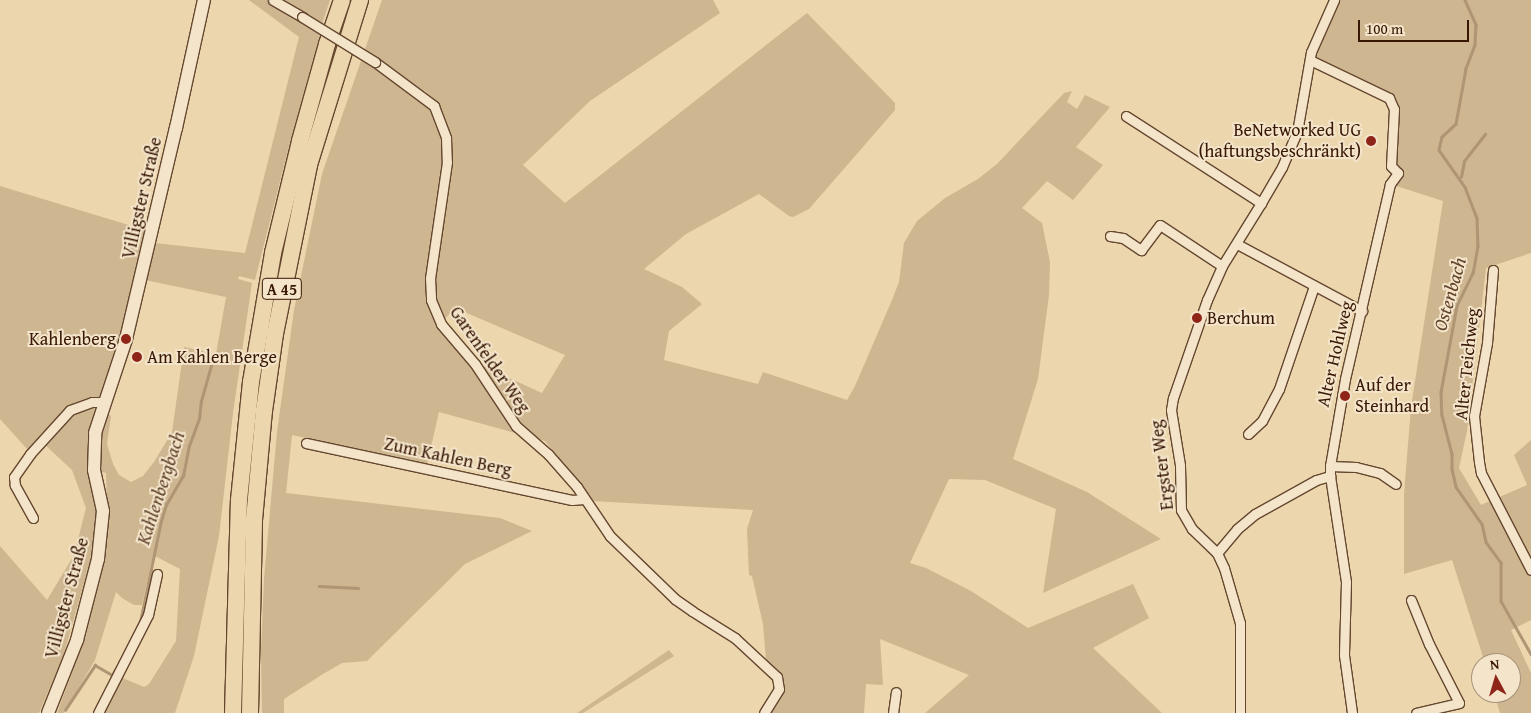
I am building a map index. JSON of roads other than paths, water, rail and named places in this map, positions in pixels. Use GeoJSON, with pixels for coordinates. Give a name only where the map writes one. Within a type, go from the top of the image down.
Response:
{"type":"FeatureCollection","features":[{"type":"Feature","properties":{"kind":"highway","name":"A 45"},"geometry":{"type":"LineString","coordinates":[[233,713],[239,500],[251,382],[267,287],[280,225],[324,52],[342,0]]}},
{"type":"Feature","properties":{"kind":"highway","name":"A 45"},"geometry":{"type":"LineString","coordinates":[[250,713],[254,520],[264,411],[275,334],[308,165],[360,0]]}},
{"type":"Feature","properties":{"kind":"main road","name":"Villigster Straße"},"geometry":{"type":"LineString","coordinates":[[48,713],[77,640],[98,558],[103,510],[94,470],[93,446],[95,433],[119,363],[134,305],[204,0]]}},
{"type":"Feature","properties":{"kind":"street","name":"Garenfelder Weg"},"geometry":{"type":"LineString","coordinates":[[273,0],[375,62],[434,106],[446,138],[447,162],[430,278],[431,300],[441,324],[475,364],[516,426],[548,454],[577,487],[610,536],[675,598],[692,612],[735,638],[777,677],[779,689],[764,713]]}},
{"type":"Feature","properties":{"kind":"street","name":"Ergster Weg"},"geometry":{"type":"LineString","coordinates":[[1240,713],[1240,623],[1224,568],[1217,553],[1192,529],[1181,510],[1180,465],[1172,410],[1177,384],[1197,326],[1222,266],[1261,203],[1297,132],[1314,44],[1334,0]]}},
{"type":"Feature","properties":{"kind":"street","name":"Alter Hohlweg"},"geometry":{"type":"LineString","coordinates":[[1310,60],[1389,98],[1393,104],[1391,166],[1398,173],[1390,184],[1345,379],[1330,466],[1346,582],[1344,655],[1352,713]]}},
{"type":"Feature","properties":{"kind":"street"},"geometry":{"type":"LineString","coordinates":[[1126,116],[1261,203]]}},
{"type":"Feature","properties":{"kind":"street"},"geometry":{"type":"LineString","coordinates":[[1110,236],[1123,238],[1141,250],[1160,224],[1222,266]]}},
{"type":"Feature","properties":{"kind":"street"},"geometry":{"type":"LineString","coordinates":[[1237,244],[1362,311]]}},
{"type":"Feature","properties":{"kind":"street","name":"Alter Teichweg"},"geometry":{"type":"LineString","coordinates":[[1493,270],[1486,343],[1474,416],[1478,462],[1481,473],[1531,570]]}},
{"type":"Feature","properties":{"kind":"street"},"geometry":{"type":"LineString","coordinates":[[1248,434],[1262,421],[1279,388],[1314,286]]}},
{"type":"Feature","properties":{"kind":"street"},"geometry":{"type":"LineString","coordinates":[[33,518],[15,485],[14,477],[30,454],[70,410],[92,402],[105,402]]}},
{"type":"Feature","properties":{"kind":"street","name":"Zum Kahlen Berg"},"geometry":{"type":"LineString","coordinates":[[306,443],[572,500],[584,499]]}},
{"type":"Feature","properties":{"kind":"street"},"geometry":{"type":"LineString","coordinates":[[1330,466],[1356,467],[1380,473],[1396,484]]}},
{"type":"Feature","properties":{"kind":"street"},"geometry":{"type":"LineString","coordinates":[[1217,553],[1237,529],[1255,514],[1316,480],[1330,476]]}},
{"type":"Feature","properties":{"kind":"street"},"geometry":{"type":"LineString","coordinates":[[98,713],[148,615],[157,574]]}},
{"type":"Feature","properties":{"kind":"street"},"geometry":{"type":"LineString","coordinates":[[1411,600],[1429,644],[1459,702],[1416,713]]}},
{"type":"Feature","properties":{"kind":"street"},"geometry":{"type":"LineString","coordinates":[[893,713],[896,692]]}},
{"type":"Feature","properties":{"kind":"waterway","name":"Ostenbach"},"geometry":{"type":"LineString","coordinates":[[1465,0],[1476,25],[1475,45],[1466,69],[1456,124],[1442,137],[1439,150],[1465,187],[1477,219],[1478,246],[1473,273],[1457,306],[1441,392],[1442,415],[1452,454],[1452,469],[1456,487],[1482,524],[1486,542],[1501,563],[1501,601],[1531,654]]}},
{"type":"Feature","properties":{"kind":"waterway"},"geometry":{"type":"LineString","coordinates":[[1461,177],[1464,161],[1485,134]]}},
{"type":"Feature","properties":{"kind":"waterway","name":"Kahlenbergbach"},"geometry":{"type":"LineString","coordinates":[[140,622],[161,521],[166,505],[183,476],[189,446],[199,419],[201,401],[212,362]]}},
{"type":"Feature","properties":{"kind":"waterway"},"geometry":{"type":"LineString","coordinates":[[319,586],[358,588]]}},
{"type":"Feature","properties":{"kind":"waterway","name":"Kahlenbergbach"},"geometry":{"type":"LineString","coordinates":[[65,710],[95,665],[112,675],[115,670]]}},
{"type":"Feature","properties":{"kind":"place","name":"BeNetworked UG (haftungsbeschränkt)"},"geometry":{"type":"Point","coordinates":[1371,141]}},
{"type":"Feature","properties":{"kind":"place","name":"Berchum"},"geometry":{"type":"Point","coordinates":[1197,318]}},
{"type":"Feature","properties":{"kind":"place","name":"Kahlenberg"},"geometry":{"type":"Point","coordinates":[126,339]}},
{"type":"Feature","properties":{"kind":"place","name":"Am Kahlen Berge"},"geometry":{"type":"Point","coordinates":[137,357]}},
{"type":"Feature","properties":{"kind":"place","name":"Auf der Steinhard"},"geometry":{"type":"Point","coordinates":[1345,396]}}]}
